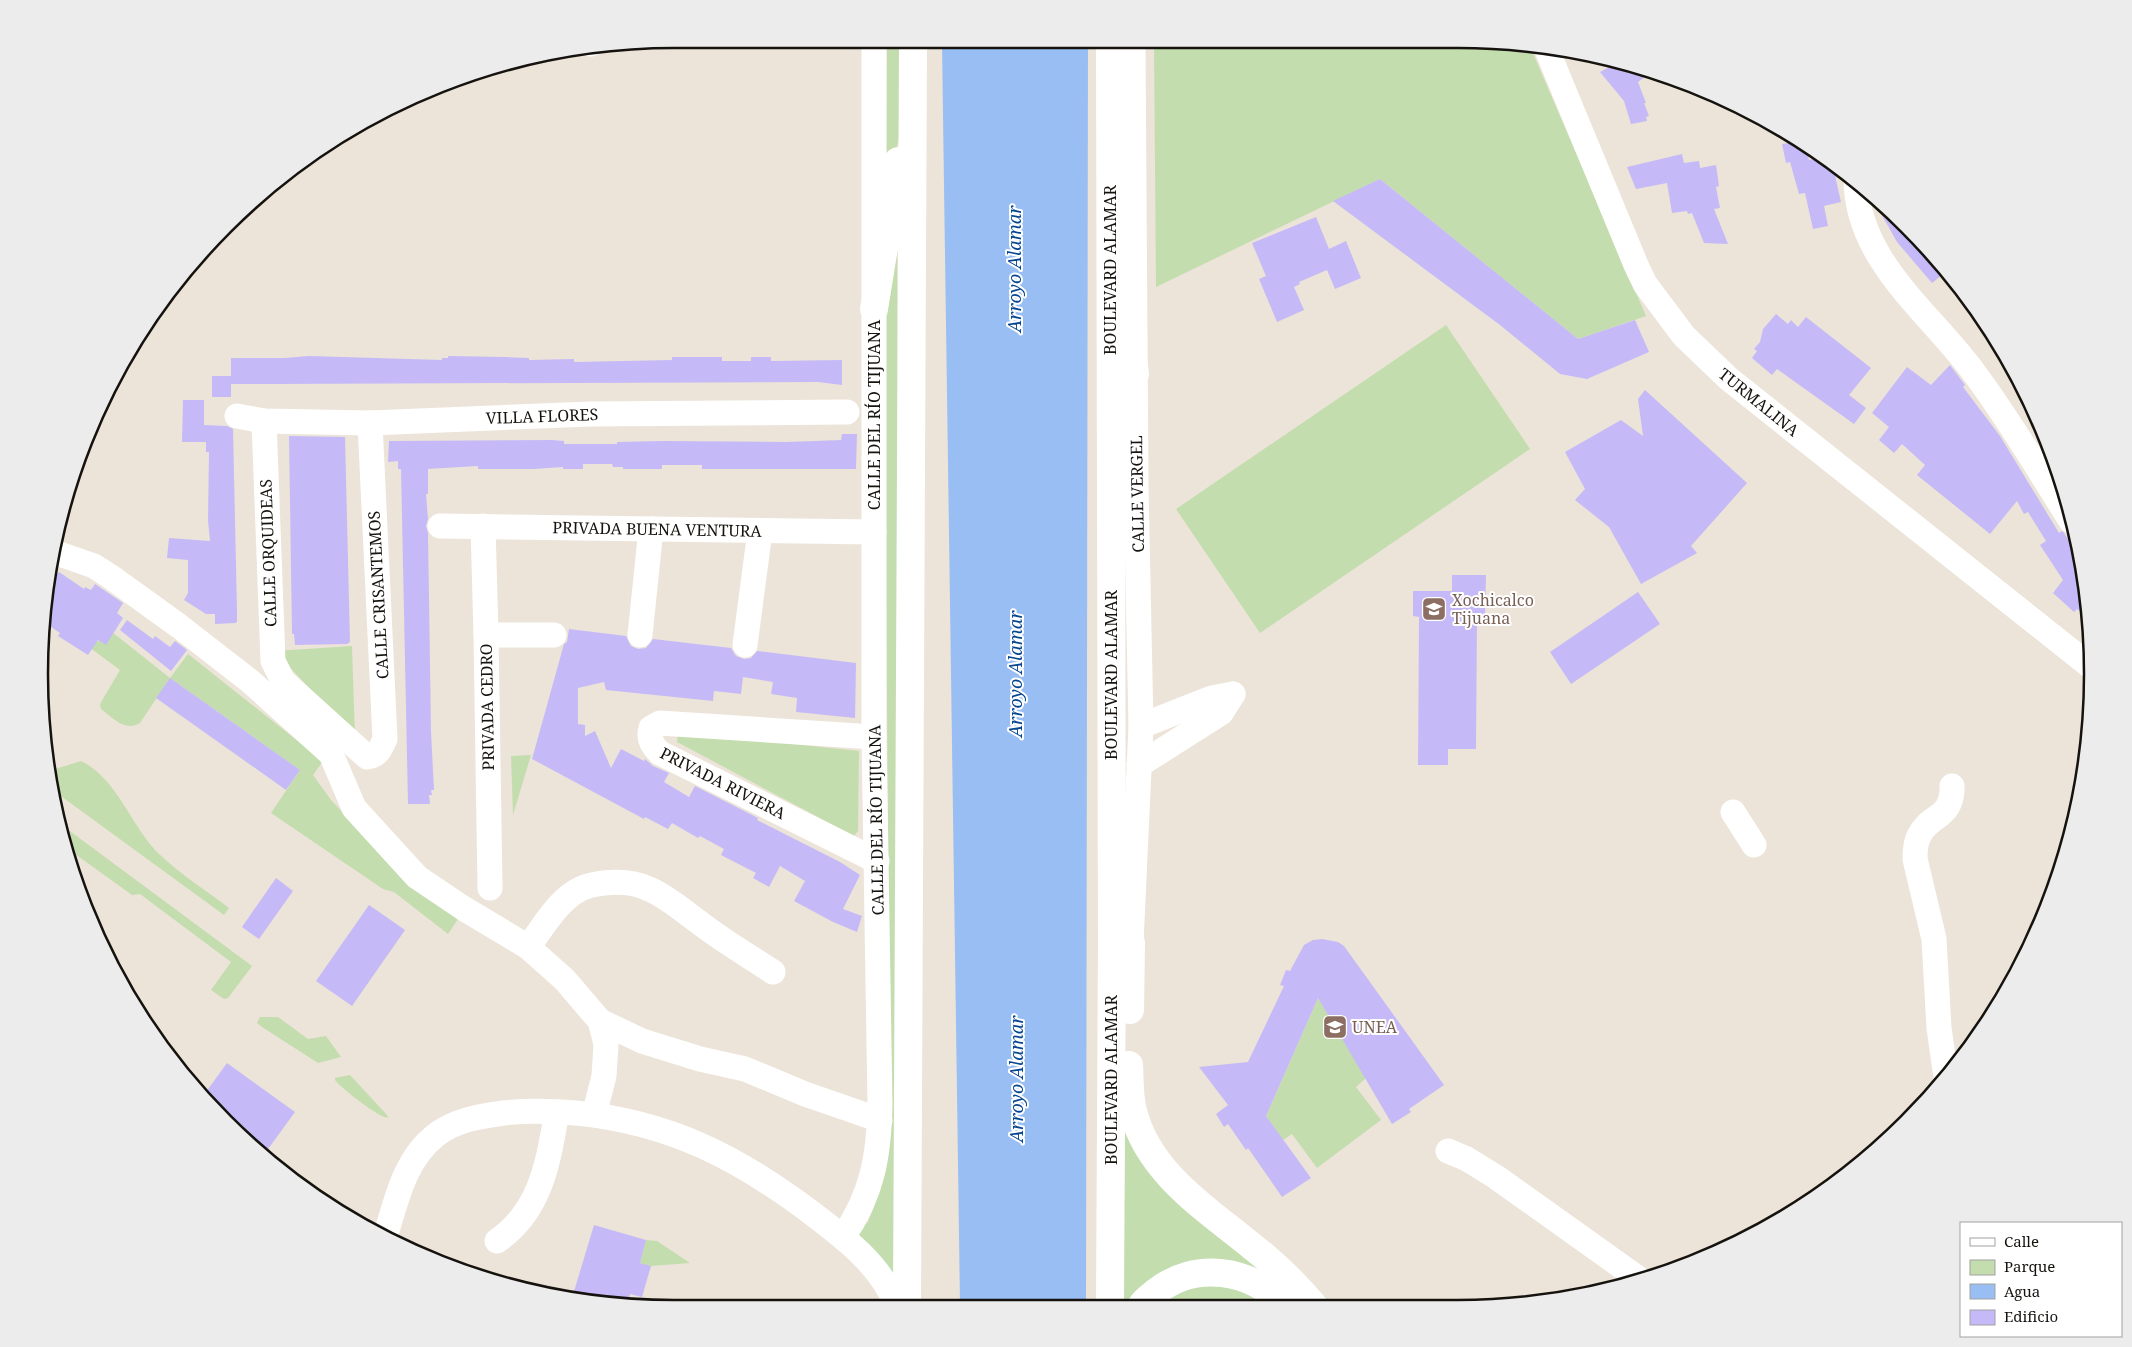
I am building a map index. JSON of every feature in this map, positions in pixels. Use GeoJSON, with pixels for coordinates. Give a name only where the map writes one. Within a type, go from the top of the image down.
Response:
{"type":"FeatureCollection","features":[{"type":"Feature","properties":{"kind":"highway"},"geometry":{"type":"LineString","coordinates":[[908,1300],[911,78],[913,48]]}},
{"type":"Feature","properties":{"kind":"highway","name":"BOULEVARD ALAMAR"},"geometry":{"type":"LineString","coordinates":[[1110,48],[1112,1132],[1110,1300]]}},
{"type":"Feature","properties":{"kind":"highway"},"geometry":{"type":"LineString","coordinates":[[874,309],[911,78]]}},
{"type":"Feature","properties":{"kind":"highway"},"geometry":{"type":"LineString","coordinates":[[1110,175],[1120,278],[1135,374]]}},
{"type":"Feature","properties":{"kind":"highway"},"geometry":{"type":"LineString","coordinates":[[1112,1132],[1131,943]]}},
{"type":"Feature","properties":{"kind":"highway"},"geometry":{"type":"LineString","coordinates":[[1131,943],[1130,1099],[1138,1126],[1161,1165],[1191,1198],[1272,1263],[1308,1300]]}},
{"type":"Feature","properties":{"kind":"highway"},"geometry":{"type":"LineString","coordinates":[[1147,1300],[1165,1284],[1180,1277],[1200,1272],[1218,1272],[1245,1279],[1267,1291],[1277,1300]]}},
{"type":"Feature","properties":{"kind":"street","name":"CALLE DEL RÍO TIJUANA"},"geometry":{"type":"LineString","coordinates":[[843,1237],[858,1215],[867,1192],[876,1156],[880,1120],[874,737],[874,532],[858,412],[874,309],[874,48]]}},
{"type":"Feature","properties":{"kind":"street","name":"CALLE VERGEL"},"geometry":{"type":"LineString","coordinates":[[1131,943],[1141,726],[1135,374],[1133,48]]}},
{"type":"Feature","properties":{"kind":"street","name":"TURMALINA"},"geometry":{"type":"LineString","coordinates":[[1550,55],[1636,265],[1657,301],[1684,336],[1729,379],[2084,661]]}},
{"type":"Feature","properties":{"kind":"street"},"geometry":{"type":"LineString","coordinates":[[1858,192],[1861,214],[1873,245],[1882,260],[1896,280],[1975,373],[2061,504]]}},
{"type":"Feature","properties":{"kind":"street","name":"VILLA FLORES"},"geometry":{"type":"LineString","coordinates":[[237,416],[264,421],[370,423],[590,414],[858,412]]}},
{"type":"Feature","properties":{"kind":"street","name":"CALLE ORQUIDEAS"},"geometry":{"type":"LineString","coordinates":[[264,421],[271,649],[273,661],[283,681],[367,758]]}},
{"type":"Feature","properties":{"kind":"street","name":"CALLE CRISANTEMOS"},"geometry":{"type":"LineString","coordinates":[[367,758],[375,756],[380,752],[385,739],[370,423]]}},
{"type":"Feature","properties":{"kind":"street","name":"PRIVADA BUENA VENTURA"},"geometry":{"type":"LineString","coordinates":[[440,526],[874,532]]}},
{"type":"Feature","properties":{"kind":"street","name":"PRIVADA CEDRO"},"geometry":{"type":"LineString","coordinates":[[483,526],[490,888]]}},
{"type":"Feature","properties":{"kind":"street"},"geometry":{"type":"LineString","coordinates":[[640,635],[651,529]]}},
{"type":"Feature","properties":{"kind":"street"},"geometry":{"type":"LineString","coordinates":[[745,646],[760,531]]}},
{"type":"Feature","properties":{"kind":"street"},"geometry":{"type":"LineString","coordinates":[[59,554],[94,566],[111,577],[179,626],[251,682],[331,754],[354,808],[417,877],[463,908],[528,947],[565,980],[600,1021],[656,1046],[700,1060],[745,1069],[805,1094],[880,1120]]}},
{"type":"Feature","properties":{"kind":"street"},"geometry":{"type":"LineString","coordinates":[[486,636],[554,635]]}},
{"type":"Feature","properties":{"kind":"street"},"geometry":{"type":"LineString","coordinates":[[1139,765],[1221,713],[1233,694],[1212,698],[1141,726]]}},
{"type":"Feature","properties":{"kind":"street","name":"PRIVADA RIVIERA"},"geometry":{"type":"LineString","coordinates":[[874,737],[660,723],[651,728],[649,734],[654,747],[660,753],[877,861]]}},
{"type":"Feature","properties":{"kind":"street"},"geometry":{"type":"LineString","coordinates":[[1944,1068],[1938,1028],[1934,939],[1915,859],[1919,834],[1944,812],[1953,799],[1952,786]]}},
{"type":"Feature","properties":{"kind":"street"},"geometry":{"type":"LineString","coordinates":[[1733,812],[1754,845]]}},
{"type":"Feature","properties":{"kind":"street"},"geometry":{"type":"LineString","coordinates":[[528,947],[572,893],[593,884],[617,883],[647,888],[672,902],[701,924],[773,972]]}},
{"type":"Feature","properties":{"kind":"street"},"geometry":{"type":"LineString","coordinates":[[594,1115],[601,1092],[605,1062],[606,1045],[600,1021]]}},
{"type":"Feature","properties":{"kind":"street"},"geometry":{"type":"LineString","coordinates":[[387,1230],[408,1168],[417,1154],[436,1134],[466,1120],[490,1114],[519,1111],[594,1115],[665,1130],[722,1156],[776,1186],[843,1237],[868,1261],[886,1282],[894,1300]]}},
{"type":"Feature","properties":{"kind":"street"},"geometry":{"type":"LineString","coordinates":[[497,1241],[515,1228],[531,1206],[546,1169],[557,1112]]}},
{"type":"Feature","properties":{"kind":"street"},"geometry":{"type":"LineString","coordinates":[[1448,1151],[1467,1159],[1496,1177],[1633,1274]]}},
{"type":"Feature","properties":{"kind":"green space"},"geometry":{"type":"Polygon","coordinates":[[[887,48],[901,48],[900,133],[886,195],[887,48]]]}},
{"type":"Feature","properties":{"kind":"green space"},"geometry":{"type":"Polygon","coordinates":[[[1154,48],[1499,49],[1533,52],[1646,316],[1578,339],[1380,179],[1156,287],[1154,48]]]}},
{"type":"Feature","properties":{"kind":"green space"},"geometry":{"type":"Polygon","coordinates":[[[897,237],[901,1290],[852,1237],[868,1222],[881,1187],[890,1103],[884,305],[897,237]]]}},
{"type":"Feature","properties":{"kind":"green space"},"geometry":{"type":"Polygon","coordinates":[[[1446,325],[1530,449],[1260,633],[1176,509],[1446,325]]]}},
{"type":"Feature","properties":{"kind":"green space"},"geometry":{"type":"Polygon","coordinates":[[[112,632],[170,678],[140,723],[135,725],[129,726],[119,723],[101,709],[100,704],[120,670],[89,647],[112,632]]]}},
{"type":"Feature","properties":{"kind":"green space"},"geometry":{"type":"Polygon","coordinates":[[[352,646],[355,738],[275,651],[352,646]]]}},
{"type":"Feature","properties":{"kind":"green space"},"geometry":{"type":"Polygon","coordinates":[[[188,654],[323,761],[313,775],[331,800],[458,919],[448,934],[394,892],[383,889],[271,813],[300,770],[170,678],[188,654]]]}},
{"type":"Feature","properties":{"kind":"green space"},"geometry":{"type":"Polygon","coordinates":[[[678,732],[859,751],[858,831],[854,836],[677,742],[678,732]]]}},
{"type":"Feature","properties":{"kind":"green space"},"geometry":{"type":"Polygon","coordinates":[[[531,755],[513,815],[511,756],[531,755]]]}},
{"type":"Feature","properties":{"kind":"green space"},"geometry":{"type":"Polygon","coordinates":[[[81,761],[94,769],[105,779],[140,831],[159,854],[229,908],[224,915],[60,795],[55,769],[81,761]]]}},
{"type":"Feature","properties":{"kind":"green space"},"geometry":{"type":"Polygon","coordinates":[[[67,829],[252,966],[228,998],[224,999],[211,990],[231,962],[140,894],[132,895],[74,853],[67,829]]]}},
{"type":"Feature","properties":{"kind":"green space"},"geometry":{"type":"Polygon","coordinates":[[[1318,998],[1366,1078],[1356,1087],[1381,1120],[1317,1168],[1292,1134],[1283,1140],[1266,1116],[1318,998]]]}},
{"type":"Feature","properties":{"kind":"green space"},"geometry":{"type":"Polygon","coordinates":[[[260,1017],[278,1017],[308,1039],[326,1036],[341,1057],[318,1063],[262,1027],[257,1023],[260,1017]]]}},
{"type":"Feature","properties":{"kind":"green space"},"geometry":{"type":"Polygon","coordinates":[[[350,1075],[388,1118],[376,1113],[360,1102],[335,1080],[335,1078],[350,1075]]]}},
{"type":"Feature","properties":{"kind":"green space"},"geometry":{"type":"Polygon","coordinates":[[[1125,1110],[1288,1286],[1236,1265],[1146,1300],[1123,1300],[1125,1110]]]}},
{"type":"Feature","properties":{"kind":"green space"},"geometry":{"type":"Polygon","coordinates":[[[646,1240],[657,1241],[690,1263],[651,1266],[640,1263],[646,1240]]]}},
{"type":"Feature","properties":{"kind":"green space"},"geometry":{"type":"Polygon","coordinates":[[[1229,1282],[1263,1300],[1164,1300],[1176,1290],[1229,1282]]]}},
{"type":"Feature","properties":{"kind":"water","name":"Arroyo Alamar"},"geometry":{"type":"Polygon","coordinates":[[[942,48],[1088,48],[1086,1300],[960,1300],[942,48]]]}},
{"type":"Feature","properties":{"kind":"building"},"geometry":{"type":"Polygon","coordinates":[[[1610,67],[1645,76],[1638,82],[1649,116],[1646,117],[1647,121],[1631,124],[1624,101],[1600,72],[1610,67]]]}},
{"type":"Feature","properties":{"kind":"building"},"geometry":{"type":"Polygon","coordinates":[[[1790,143],[1808,154],[1809,160],[1814,159],[1835,173],[1841,202],[1824,206],[1828,226],[1813,229],[1805,193],[1799,194],[1790,162],[1786,163],[1782,144],[1790,143]]]}},
{"type":"Feature","properties":{"kind":"building"},"geometry":{"type":"Polygon","coordinates":[[[1682,154],[1684,163],[1699,161],[1700,168],[1716,165],[1719,186],[1716,187],[1720,208],[1714,209],[1728,244],[1704,243],[1692,213],[1688,214],[1687,211],[1672,213],[1667,183],[1636,189],[1627,167],[1682,154]]]}},
{"type":"Feature","properties":{"kind":"building"},"geometry":{"type":"Polygon","coordinates":[[[1380,179],[1578,339],[1635,320],[1649,352],[1587,379],[1560,374],[1500,325],[1333,201],[1380,179]]]}},
{"type":"Feature","properties":{"kind":"building"},"geometry":{"type":"Polygon","coordinates":[[[1879,211],[1901,231],[1941,276],[1932,283],[1897,242],[1879,211]]]}},
{"type":"Feature","properties":{"kind":"building"},"geometry":{"type":"Polygon","coordinates":[[[1316,217],[1329,249],[1346,241],[1361,278],[1335,289],[1327,270],[1299,282],[1300,284],[1294,287],[1304,310],[1277,322],[1259,279],[1266,276],[1252,243],[1316,217]]]}},
{"type":"Feature","properties":{"kind":"building"},"geometry":{"type":"Polygon","coordinates":[[[1776,314],[1788,324],[1791,320],[1798,327],[1806,317],[1871,368],[1849,395],[1866,408],[1854,424],[1777,369],[1772,375],[1752,358],[1757,351],[1754,349],[1760,342],[1763,329],[1776,314]]]}},
{"type":"Feature","properties":{"kind":"building"},"geometry":{"type":"Polygon","coordinates":[[[309,356],[442,360],[442,358],[448,358],[448,356],[529,358],[529,360],[574,359],[574,362],[672,360],[672,357],[722,357],[722,361],[751,361],[751,357],[771,357],[771,361],[842,360],[842,385],[818,382],[231,384],[231,397],[212,397],[212,376],[231,376],[231,358],[309,356]]]}},
{"type":"Feature","properties":{"kind":"building"},"geometry":{"type":"Polygon","coordinates":[[[1950,365],[1965,385],[1963,387],[2000,436],[2059,533],[2062,531],[2070,543],[2081,612],[2077,609],[2074,612],[2053,593],[2063,580],[2040,545],[2046,541],[2028,512],[2024,514],[2017,501],[1990,534],[1917,475],[1925,465],[1902,444],[1894,453],[1879,440],[1889,427],[1872,413],[1907,367],[1931,385],[1950,365]]]}},
{"type":"Feature","properties":{"kind":"building"},"geometry":{"type":"Polygon","coordinates":[[[1645,390],[1747,483],[1691,546],[1697,553],[1641,584],[1609,527],[1575,500],[1585,489],[1565,452],[1621,420],[1643,436],[1638,399],[1645,390]]]}},
{"type":"Feature","properties":{"kind":"building"},"geometry":{"type":"Polygon","coordinates":[[[183,400],[204,400],[204,425],[227,426],[233,429],[237,611],[237,622],[235,623],[215,624],[215,614],[206,614],[184,600],[188,593],[188,560],[167,558],[169,538],[210,541],[208,520],[209,452],[206,452],[206,442],[182,442],[183,400]]]}},
{"type":"Feature","properties":{"kind":"building"},"geometry":{"type":"Polygon","coordinates":[[[842,434],[857,434],[856,469],[702,469],[702,465],[662,465],[662,469],[623,469],[623,467],[613,467],[612,464],[583,464],[583,469],[563,469],[563,467],[478,469],[478,466],[428,469],[428,494],[426,494],[428,519],[426,526],[428,533],[431,731],[434,790],[431,790],[432,795],[429,795],[430,804],[408,804],[401,469],[398,469],[398,461],[388,462],[389,441],[552,440],[564,441],[564,444],[617,444],[617,442],[663,441],[787,442],[841,440],[842,434]]]}},
{"type":"Feature","properties":{"kind":"building"},"geometry":{"type":"Polygon","coordinates":[[[289,436],[345,437],[350,642],[347,644],[295,645],[294,634],[292,634],[289,436]]]}},
{"type":"Feature","properties":{"kind":"building"},"geometry":{"type":"Polygon","coordinates":[[[59,572],[84,589],[85,587],[91,590],[95,584],[123,603],[117,613],[123,618],[106,645],[98,640],[88,655],[58,636],[60,633],[50,626],[56,576],[59,572]]]}},
{"type":"Feature","properties":{"kind":"building"},"geometry":{"type":"Polygon","coordinates":[[[1452,575],[1486,575],[1485,620],[1477,619],[1476,749],[1448,749],[1448,765],[1418,765],[1419,617],[1413,616],[1413,591],[1452,591],[1452,575]]]}},
{"type":"Feature","properties":{"kind":"building"},"geometry":{"type":"Polygon","coordinates":[[[1638,592],[1660,624],[1571,684],[1550,652],[1638,592]]]}},
{"type":"Feature","properties":{"kind":"building"},"geometry":{"type":"Polygon","coordinates":[[[127,620],[153,639],[155,636],[170,647],[175,641],[187,650],[171,671],[120,630],[127,620]]]}},
{"type":"Feature","properties":{"kind":"building"},"geometry":{"type":"Polygon","coordinates":[[[569,629],[626,636],[631,646],[638,649],[646,648],[653,639],[731,648],[736,656],[744,659],[751,658],[757,651],[856,663],[855,718],[796,712],[797,698],[771,694],[773,682],[743,677],[741,694],[714,691],[713,701],[606,690],[604,682],[578,688],[578,724],[585,725],[585,736],[595,731],[611,768],[621,749],[644,761],[645,759],[653,766],[669,773],[664,782],[689,797],[695,786],[840,862],[860,875],[843,909],[862,916],[857,932],[833,922],[794,901],[805,881],[780,866],[769,887],[753,878],[756,873],[721,855],[724,849],[700,836],[698,838],[672,823],[668,829],[645,817],[644,819],[532,759],[564,644],[567,642],[569,629]]]}},
{"type":"Feature","properties":{"kind":"building"},"geometry":{"type":"Polygon","coordinates":[[[170,678],[300,770],[286,790],[156,698],[170,678]]]}},
{"type":"Feature","properties":{"kind":"building"},"geometry":{"type":"Polygon","coordinates":[[[276,878],[293,891],[259,939],[242,927],[276,878]]]}},
{"type":"Feature","properties":{"kind":"building"},"geometry":{"type":"Polygon","coordinates":[[[369,905],[405,930],[352,1006],[316,981],[369,905]]]}},
{"type":"Feature","properties":{"kind":"building"},"geometry":{"type":"Polygon","coordinates":[[[1322,939],[1338,942],[1344,946],[1444,1085],[1409,1109],[1411,1112],[1392,1124],[1318,998],[1266,1116],[1311,1178],[1282,1197],[1248,1148],[1246,1150],[1228,1124],[1224,1127],[1216,1114],[1228,1105],[1199,1067],[1248,1062],[1284,986],[1280,985],[1286,970],[1290,971],[1304,945],[1313,940],[1322,939]]]}},
{"type":"Feature","properties":{"kind":"building"},"geometry":{"type":"Polygon","coordinates":[[[227,1063],[295,1112],[268,1150],[231,1116],[207,1090],[227,1063]]]}},
{"type":"Feature","properties":{"kind":"building"},"geometry":{"type":"Polygon","coordinates":[[[594,1225],[646,1240],[640,1263],[651,1266],[642,1297],[630,1294],[629,1298],[574,1291],[594,1225]]]}},
{"type":"Feature","properties":{"kind":"place","name":"Xochicalco Tijuana"},"geometry":{"type":"Point","coordinates":[1434,609]}},
{"type":"Feature","properties":{"kind":"place","name":"UNEA"},"geometry":{"type":"Point","coordinates":[1335,1027]}}]}
